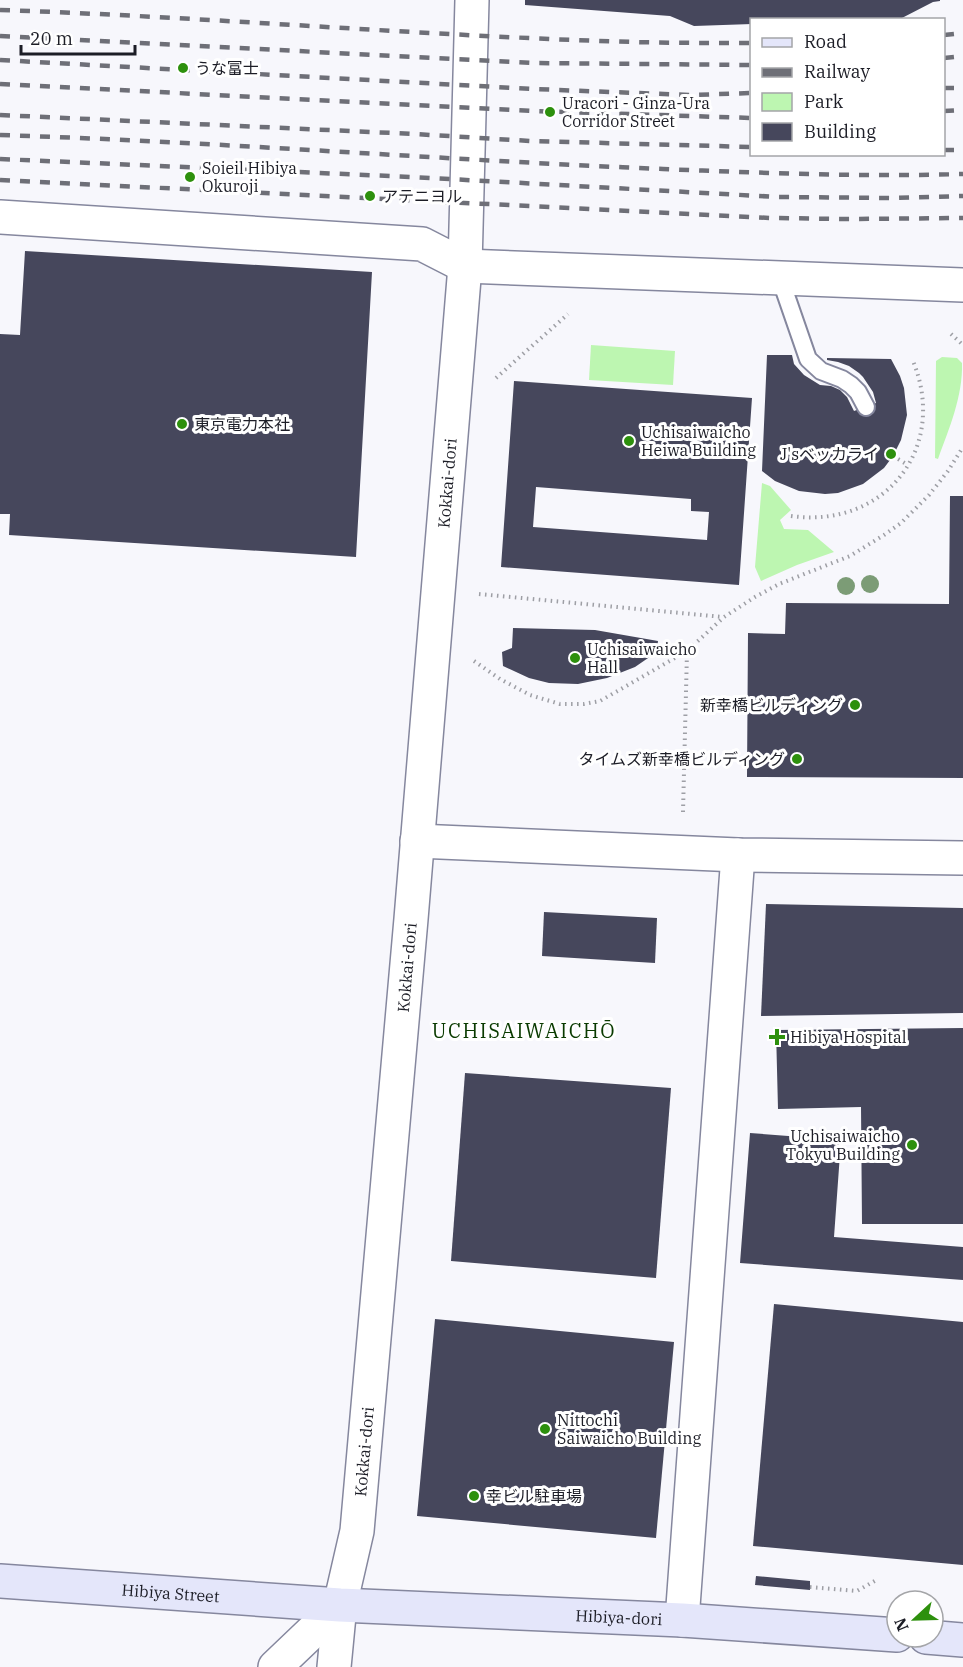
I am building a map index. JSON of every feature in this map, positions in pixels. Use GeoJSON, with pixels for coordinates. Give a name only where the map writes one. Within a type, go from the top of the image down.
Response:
{"type":"FeatureCollection","features":[{"type":"Feature","properties":{"kind":"main road","name":"Hibiya Street"},"geometry":{"type":"LineString","coordinates":[[0,1581],[340,1605]]}},
{"type":"Feature","properties":{"kind":"main road","name":"Hibiya-dori"},"geometry":{"type":"LineString","coordinates":[[340,1605],[682,1620],[885,1634]]}},
{"type":"Feature","properties":{"kind":"main road"},"geometry":{"type":"LineString","coordinates":[[945,1639],[963,1640]]}},
{"type":"Feature","properties":{"kind":"street","name":"Kokkai-dori"},"geometry":{"type":"LineString","coordinates":[[334,1667],[340,1605],[357,1531],[465,266],[472,0]]}},
{"type":"Feature","properties":{"kind":"street"},"geometry":{"type":"LineString","coordinates":[[0,217],[422,244],[465,266],[963,285]]}},
{"type":"Feature","properties":{"kind":"street"},"geometry":{"type":"LineString","coordinates":[[417,841],[738,855],[963,858]]}},
{"type":"Feature","properties":{"kind":"street"},"geometry":{"type":"LineString","coordinates":[[682,1620],[738,855]]}},
{"type":"Feature","properties":{"kind":"street"},"geometry":{"type":"LineString","coordinates":[[275,1667],[340,1605]]}},
{"type":"Feature","properties":{"kind":"lane"},"geometry":{"type":"LineString","coordinates":[[780,278],[808,359],[818,369],[851,385],[866,406]]}},
{"type":"Feature","properties":{"kind":"path"},"geometry":{"type":"LineString","coordinates":[[496,378],[568,314]]}},
{"type":"Feature","properties":{"kind":"path"},"geometry":{"type":"LineString","coordinates":[[951,334],[963,345]]}},
{"type":"Feature","properties":{"kind":"path"},"geometry":{"type":"LineString","coordinates":[[791,516],[825,518],[857,509],[886,491],[900,476],[908,465],[919,440],[923,413],[923,393],[913,361]]}},
{"type":"Feature","properties":{"kind":"path"},"geometry":{"type":"LineString","coordinates":[[474,661],[500,679],[530,694],[560,704],[600,701],[687,651],[724,617],[771,588],[841,561],[885,535],[901,523],[929,495],[963,447]]}},
{"type":"Feature","properties":{"kind":"path"},"geometry":{"type":"LineString","coordinates":[[893,456],[908,465]]}},
{"type":"Feature","properties":{"kind":"path"},"geometry":{"type":"LineString","coordinates":[[479,594],[724,617]]}},
{"type":"Feature","properties":{"kind":"path"},"geometry":{"type":"LineString","coordinates":[[682,812],[687,651]]}},
{"type":"Feature","properties":{"kind":"path"},"geometry":{"type":"LineString","coordinates":[[810,1587],[857,1591],[878,1579]]}},
{"type":"Feature","properties":{"kind":"green space"},"geometry":{"type":"Polygon","coordinates":[[[591,345],[675,351],[673,385],[589,380],[591,345]]]}},
{"type":"Feature","properties":{"kind":"green space"},"geometry":{"type":"Polygon","coordinates":[[[942,357],[957,358],[962,363],[962,375],[954,412],[938,459],[935,458],[936,361],[942,357]]]}},
{"type":"Feature","properties":{"kind":"green space"},"geometry":{"type":"Polygon","coordinates":[[[762,483],[770,486],[791,510],[780,520],[784,529],[808,530],[834,552],[761,581],[755,567],[762,483]]]}},
{"type":"Feature","properties":{"kind":"building"},"geometry":{"type":"Polygon","coordinates":[[[525,0],[940,0],[902,18],[750,18],[750,24],[694,26],[670,16],[525,5],[525,0]]]}},
{"type":"Feature","properties":{"kind":"building","name":"東京電力本社"},"geometry":{"type":"Polygon","coordinates":[[[25,251],[372,272],[356,557],[9,535],[10,514],[0,514],[0,334],[20,335],[25,251]]]}},
{"type":"Feature","properties":{"kind":"building"},"geometry":{"type":"Polygon","coordinates":[[[767,355],[792,355],[794,364],[804,375],[820,385],[840,390],[847,397],[854,411],[876,403],[873,392],[859,373],[849,366],[827,360],[827,358],[891,359],[904,388],[907,415],[901,440],[884,468],[863,484],[838,493],[825,494],[799,491],[775,481],[762,471],[767,355]]]}},
{"type":"Feature","properties":{"kind":"building","name":"Uchisaiwaicho Heiwa Building"},"geometry":{"type":"Polygon","coordinates":[[[514,381],[752,398],[739,585],[501,567],[514,381]],[[536,487],[533,527],[707,540],[709,512],[691,511],[691,499],[536,487]]]}},
{"type":"Feature","properties":{"kind":"building","name":"新幸橋ビルディング"},"geometry":{"type":"Polygon","coordinates":[[[950,496],[963,496],[963,778],[747,777],[748,633],[785,634],[786,603],[949,604],[950,496]]]}},
{"type":"Feature","properties":{"kind":"building","name":"Uchisaiwaicho Hall"},"geometry":{"type":"Polygon","coordinates":[[[513,628],[595,630],[658,641],[657,649],[651,656],[635,667],[607,678],[578,684],[549,683],[529,678],[503,666],[502,652],[512,648],[513,628]]]}},
{"type":"Feature","properties":{"kind":"building"},"geometry":{"type":"Polygon","coordinates":[[[766,904],[963,908],[963,1013],[761,1016],[766,904]]]}},
{"type":"Feature","properties":{"kind":"building"},"geometry":{"type":"Polygon","coordinates":[[[544,912],[657,918],[655,963],[542,956],[544,912]]]}},
{"type":"Feature","properties":{"kind":"building","name":"Uchisaiwaicho Tokyu Building"},"geometry":{"type":"Polygon","coordinates":[[[963,1028],[963,1224],[862,1224],[861,1107],[778,1109],[776,1030],[963,1028]]]}},
{"type":"Feature","properties":{"kind":"building"},"geometry":{"type":"Polygon","coordinates":[[[465,1073],[671,1088],[656,1278],[451,1261],[465,1073]]]}},
{"type":"Feature","properties":{"kind":"building"},"geometry":{"type":"Polygon","coordinates":[[[750,1133],[841,1140],[834,1237],[963,1247],[963,1280],[740,1263],[750,1133]]]}},
{"type":"Feature","properties":{"kind":"building"},"geometry":{"type":"Polygon","coordinates":[[[774,1304],[963,1322],[963,1565],[753,1546],[774,1304]]]}},
{"type":"Feature","properties":{"kind":"building","name":"Nittochi Saiwaicho Building"},"geometry":{"type":"Polygon","coordinates":[[[435,1319],[674,1342],[656,1538],[417,1516],[435,1319]]]}},
{"type":"Feature","properties":{"kind":"building"},"geometry":{"type":"Polygon","coordinates":[[[756,1576],[810,1581],[810,1590],[755,1585],[756,1576]]]}},
{"type":"Feature","properties":{"kind":"railway"},"geometry":{"type":"LineString","coordinates":[[0,10],[555,39],[750,43]]}},
{"type":"Feature","properties":{"kind":"railway"},"geometry":{"type":"LineString","coordinates":[[945,35],[963,33]]}},
{"type":"Feature","properties":{"kind":"railway"},"geometry":{"type":"LineString","coordinates":[[0,36],[535,63],[750,65]]}},
{"type":"Feature","properties":{"kind":"railway"},"geometry":{"type":"LineString","coordinates":[[945,58],[963,56]]}},
{"type":"Feature","properties":{"kind":"railway"},"geometry":{"type":"LineString","coordinates":[[0,60],[533,89],[690,95],[750,93]]}},
{"type":"Feature","properties":{"kind":"railway"},"geometry":{"type":"LineString","coordinates":[[0,84],[532,111],[750,118]]}},
{"type":"Feature","properties":{"kind":"railway"},"geometry":{"type":"LineString","coordinates":[[945,88],[963,88]]}},
{"type":"Feature","properties":{"kind":"railway"},"geometry":{"type":"LineString","coordinates":[[945,111],[963,110]]}},
{"type":"Feature","properties":{"kind":"railway"},"geometry":{"type":"LineString","coordinates":[[0,115],[530,141],[750,147]]}},
{"type":"Feature","properties":{"kind":"railway"},"geometry":{"type":"LineString","coordinates":[[0,135],[663,169],[850,175],[963,174]]}},
{"type":"Feature","properties":{"kind":"railway"},"geometry":{"type":"LineString","coordinates":[[945,150],[963,150]]}},
{"type":"Feature","properties":{"kind":"railway"},"geometry":{"type":"LineString","coordinates":[[0,159],[412,177],[778,197],[963,196]]}},
{"type":"Feature","properties":{"kind":"railway"},"geometry":{"type":"LineString","coordinates":[[0,180],[771,218],[963,218]]}},
{"type":"Feature","properties":{"kind":"place","name":"うな富士"},"geometry":{"type":"Point","coordinates":[183,68]}},
{"type":"Feature","properties":{"kind":"place","name":"Uracori - Ginza-Ura Corridor Street"},"geometry":{"type":"Point","coordinates":[550,112]}},
{"type":"Feature","properties":{"kind":"place","name":"Soieil Hibiya Okuroji"},"geometry":{"type":"Point","coordinates":[190,177]}},
{"type":"Feature","properties":{"kind":"place","name":"アテニヨル"},"geometry":{"type":"Point","coordinates":[370,196]}},
{"type":"Feature","properties":{"kind":"place","name":"東京電力本社"},"geometry":{"type":"Point","coordinates":[182,424]}},
{"type":"Feature","properties":{"kind":"place","name":"Uchisaiwaicho Heiwa Building"},"geometry":{"type":"Point","coordinates":[629,441]}},
{"type":"Feature","properties":{"kind":"place","name":"J'sベッカライ"},"geometry":{"type":"Point","coordinates":[891,454]}},
{"type":"Feature","properties":{"kind":"place","name":"Uchisaiwaicho Hall"},"geometry":{"type":"Point","coordinates":[575,658]}},
{"type":"Feature","properties":{"kind":"place","name":"新幸橋ビルディング"},"geometry":{"type":"Point","coordinates":[855,705]}},
{"type":"Feature","properties":{"kind":"place","name":"タイムズ新幸橋ビルディング"},"geometry":{"type":"Point","coordinates":[797,759]}},
{"type":"Feature","properties":{"kind":"place","name":"Hibiya Hospital"},"geometry":{"type":"Point","coordinates":[777,1037]}},
{"type":"Feature","properties":{"kind":"place","name":"Uchisaiwaicho Tokyu Building"},"geometry":{"type":"Point","coordinates":[912,1145]}},
{"type":"Feature","properties":{"kind":"place","name":"Nittochi Saiwaicho Building"},"geometry":{"type":"Point","coordinates":[545,1429]}},
{"type":"Feature","properties":{"kind":"place","name":"幸ビル駐車場"},"geometry":{"type":"Point","coordinates":[474,1496]}},
{"type":"Feature","properties":{"kind":"district","name":"UCHISAIWAICHŌ"},"geometry":{"type":"Point","coordinates":[524,1030]}}]}
